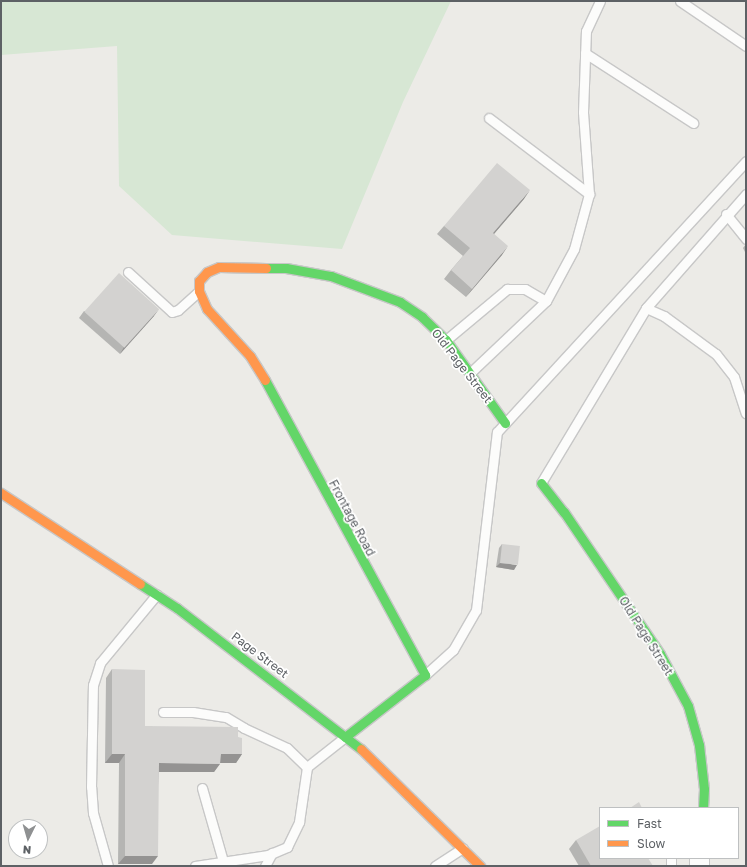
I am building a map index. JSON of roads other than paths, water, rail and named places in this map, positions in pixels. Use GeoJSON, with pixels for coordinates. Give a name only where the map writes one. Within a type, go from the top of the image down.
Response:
{"type":"FeatureCollection","features":[{"type":"Feature","properties":{"kind":"street","name":"Old Page Street"},"geometry":{"type":"LineString","coordinates":[[199,292],[199,281],[207,272],[231,266],[286,268],[331,276],[368,288],[400,302],[422,317],[446,340],[505,423]]}},
{"type":"Feature","properties":{"kind":"street","name":"Frontage Road"},"geometry":{"type":"LineString","coordinates":[[199,292],[207,309],[250,356],[274,393],[300,446],[425,675]]}},
{"type":"Feature","properties":{"kind":"street","name":"Old Page Street"},"geometry":{"type":"LineString","coordinates":[[542,483],[564,512],[660,654],[688,706],[699,745],[704,789],[703,807]]}},
{"type":"Feature","properties":{"kind":"street","name":"Page Street"},"geometry":{"type":"LineString","coordinates":[[1,493],[157,594],[372,757],[480,866]]}},
{"type":"Feature","properties":{"kind":"street"},"geometry":{"type":"LineString","coordinates":[[345,737],[425,675]]}},
{"type":"Feature","properties":{"kind":"lane"},"geometry":{"type":"LineString","coordinates":[[470,373],[546,301],[574,249],[589,194],[583,112],[586,31],[600,1]]}},
{"type":"Feature","properties":{"kind":"lane"},"geometry":{"type":"LineString","coordinates":[[680,1],[746,46]]}},
{"type":"Feature","properties":{"kind":"lane"},"geometry":{"type":"LineString","coordinates":[[585,53],[693,123]]}},
{"type":"Feature","properties":{"kind":"lane"},"geometry":{"type":"LineString","coordinates":[[489,118],[589,194]]}},
{"type":"Feature","properties":{"kind":"lane"},"geometry":{"type":"LineString","coordinates":[[425,675],[453,650],[476,610],[497,432],[746,161]]}},
{"type":"Feature","properties":{"kind":"lane"},"geometry":{"type":"LineString","coordinates":[[542,483],[646,308],[726,214],[746,194]]}},
{"type":"Feature","properties":{"kind":"lane"},"geometry":{"type":"LineString","coordinates":[[726,214],[746,239]]}},
{"type":"Feature","properties":{"kind":"lane"},"geometry":{"type":"LineString","coordinates":[[128,272],[172,312],[178,310],[199,292]]}},
{"type":"Feature","properties":{"kind":"lane"},"geometry":{"type":"LineString","coordinates":[[446,340],[507,289],[525,289],[546,301]]}},
{"type":"Feature","properties":{"kind":"lane"},"geometry":{"type":"LineString","coordinates":[[646,308],[664,316],[716,354],[734,377],[746,413]]}},
{"type":"Feature","properties":{"kind":"lane"},"geometry":{"type":"LineString","coordinates":[[108,866],[93,813],[91,787],[92,685],[100,663],[157,594]]}},
{"type":"Feature","properties":{"kind":"lane"},"geometry":{"type":"LineString","coordinates":[[163,712],[193,712],[226,717],[244,728],[287,748],[307,767]]}},
{"type":"Feature","properties":{"kind":"lane"},"geometry":{"type":"LineString","coordinates":[[195,866],[272,853],[287,847],[296,832],[307,767],[345,737]]}},
{"type":"Feature","properties":{"kind":"lane"},"geometry":{"type":"LineString","coordinates":[[202,788],[223,861]]}},
{"type":"Feature","properties":{"kind":"lane"},"geometry":{"type":"LineString","coordinates":[[435,866],[463,848]]}},
{"type":"Feature","properties":{"kind":"lane"},"geometry":{"type":"LineString","coordinates":[[265,866],[272,853]]}}]}
